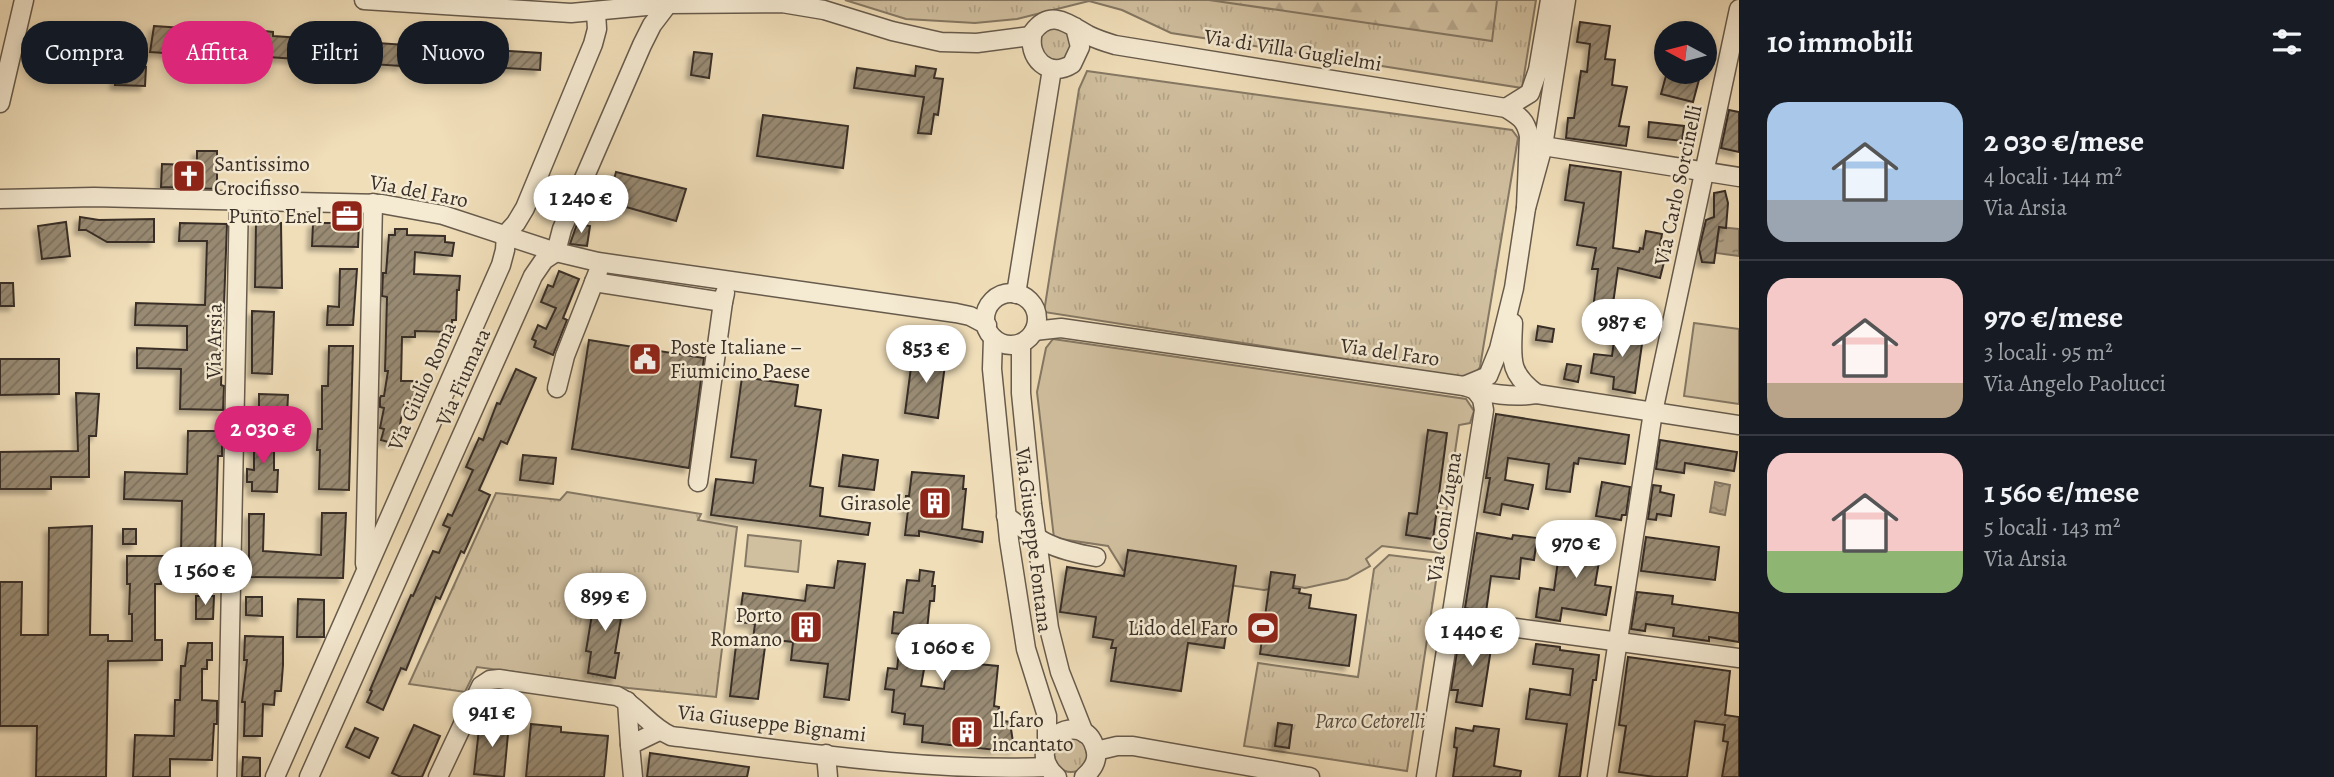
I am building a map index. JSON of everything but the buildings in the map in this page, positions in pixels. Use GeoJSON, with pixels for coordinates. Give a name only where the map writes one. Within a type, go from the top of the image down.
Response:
{"type":"FeatureCollection","features":[{"type":"Feature","properties":{"kind":"street"},"geometry":{"type":"LineString","coordinates":[[0,103],[24,0]]}},
{"type":"Feature","properties":{"kind":"street"},"geometry":{"type":"LineString","coordinates":[[364,0],[571,13],[668,4],[772,2],[806,6],[902,34],[941,42],[977,43],[1031,36]]}},
{"type":"Feature","properties":{"kind":"street"},"geometry":{"type":"LineString","coordinates":[[1470,388],[1488,376],[1493,369],[1514,288],[1526,208],[1529,136],[1522,117],[1506,108],[1530,93],[1538,70],[1550,0]]}},
{"type":"Feature","properties":{"kind":"street"},"geometry":{"type":"LineString","coordinates":[[1526,208],[1543,146],[1566,0]]}},
{"type":"Feature","properties":{"kind":"street","name":"Via Fiumara"},"geometry":{"type":"LineString","coordinates":[[309,777],[533,276],[544,260],[556,251],[561,232],[642,45],[652,25],[668,4]]}},
{"type":"Feature","properties":{"kind":"street","name":"Via Carlo Sorcinelli"},"geometry":{"type":"LineString","coordinates":[[1597,777],[1653,412],[1704,172],[1736,38],[1739,9]]}},
{"type":"Feature","properties":{"kind":"street","name":"Via Giulio Roma"},"geometry":{"type":"LineString","coordinates":[[275,777],[500,265],[506,234],[526,208],[592,48],[597,29],[596,12]]}},
{"type":"Feature","properties":{"kind":"street"},"geometry":{"type":"LineString","coordinates":[[1059,19],[1075,27],[1080,43],[1078,56],[1068,66],[1052,69],[1044,66],[1035,57],[1031,36],[1036,28],[1047,21],[1059,19]]}},
{"type":"Feature","properties":{"kind":"street","name":"Via di Villa Guglielmi"},"geometry":{"type":"LineString","coordinates":[[1075,27],[1099,40],[1121,46],[1506,108]]}},
{"type":"Feature","properties":{"kind":"street"},"geometry":{"type":"LineString","coordinates":[[1016,294],[1052,69]]}},
{"type":"Feature","properties":{"kind":"street"},"geometry":{"type":"LineString","coordinates":[[1543,146],[1739,177]]}},
{"type":"Feature","properties":{"kind":"street","name":"Via del Faro"},"geometry":{"type":"LineString","coordinates":[[0,199],[80,197],[373,203],[443,215],[556,251],[602,262],[964,315],[990,331]]}},
{"type":"Feature","properties":{"kind":"street","name":"Via Arsia"},"geometry":{"type":"LineString","coordinates":[[226,777],[239,200]]}},
{"type":"Feature","properties":{"kind":"street"},"geometry":{"type":"LineString","coordinates":[[365,574],[373,203]]}},
{"type":"Feature","properties":{"kind":"street"},"geometry":{"type":"LineString","coordinates":[[557,388],[565,356],[602,262]]}},
{"type":"Feature","properties":{"kind":"street"},"geometry":{"type":"LineString","coordinates":[[698,482],[726,281]]}},
{"type":"Feature","properties":{"kind":"street"},"geometry":{"type":"LineString","coordinates":[[594,282],[723,302]]}},
{"type":"Feature","properties":{"kind":"street"},"geometry":{"type":"LineString","coordinates":[[1514,288],[1514,369],[1522,383],[1537,394]]}},
{"type":"Feature","properties":{"kind":"street"},"geometry":{"type":"LineString","coordinates":[[1003,294],[1016,294],[1028,301],[1034,308],[1034,331],[1021,345],[1003,344],[990,331],[987,313],[993,301],[1003,294]]}},
{"type":"Feature","properties":{"kind":"street","name":"Via del Faro"},"geometry":{"type":"LineString","coordinates":[[1034,331],[1061,328],[1523,397],[1537,394],[1739,425]]}},
{"type":"Feature","properties":{"kind":"street","name":"Via Giuseppe Fontana"},"geometry":{"type":"LineString","coordinates":[[990,331],[1006,516],[1024,641],[1048,722],[1045,760],[1052,772]]}},
{"type":"Feature","properties":{"kind":"street","name":"Via Giuseppe Fontana"},"geometry":{"type":"LineString","coordinates":[[1021,345],[1021,393],[1036,538],[1055,654],[1084,733],[1094,744],[1092,767]]}},
{"type":"Feature","properties":{"kind":"street","name":"Via Coni Zugna"},"geometry":{"type":"LineString","coordinates":[[1426,777],[1484,410],[1482,399],[1470,388]]}},
{"type":"Feature","properties":{"kind":"street"},"geometry":{"type":"LineString","coordinates":[[1006,516],[1036,538],[1061,550],[1096,557]]}},
{"type":"Feature","properties":{"kind":"street"},"geometry":{"type":"LineString","coordinates":[[1450,619],[1739,658]]}},
{"type":"Feature","properties":{"kind":"street","name":"Via Giuseppe Bignami"},"geometry":{"type":"LineString","coordinates":[[438,777],[481,686],[490,680],[499,679],[617,696],[646,716],[659,731],[671,736],[826,754],[1052,772]]}},
{"type":"Feature","properties":{"kind":"street"},"geometry":{"type":"LineString","coordinates":[[627,701],[633,777]]}},
{"type":"Feature","properties":{"kind":"street"},"geometry":{"type":"LineString","coordinates":[[1047,745],[1052,737],[1068,730],[1084,733]]}},
{"type":"Feature","properties":{"kind":"street"},"geometry":{"type":"LineString","coordinates":[[630,745],[659,731]]}},
{"type":"Feature","properties":{"kind":"street"},"geometry":{"type":"LineString","coordinates":[[1092,767],[1111,747],[1133,746],[1310,777]]}},
{"type":"Feature","properties":{"kind":"street"},"geometry":{"type":"LineString","coordinates":[[826,754],[828,777]]}},
{"type":"Feature","properties":{"kind":"green space"},"geometry":{"type":"Polygon","coordinates":[[[845,0],[1536,0],[1522,88],[1171,33],[1122,10],[1089,1],[1017,19],[975,23],[906,19],[845,0]]]}},
{"type":"Feature","properties":{"kind":"green space"},"geometry":{"type":"Polygon","coordinates":[[[1209,0],[1497,0],[1492,41],[1209,0]]]}},
{"type":"Feature","properties":{"kind":"green space"},"geometry":{"type":"Polygon","coordinates":[[[1066,27],[1075,51],[1057,63],[1041,56],[1040,35],[1044,29],[1066,27]]]}},
{"type":"Feature","properties":{"kind":"green space"},"geometry":{"type":"Polygon","coordinates":[[[1087,71],[1512,130],[1518,138],[1480,367],[1474,375],[1462,377],[1044,312],[1079,89],[1087,71]]]}},
{"type":"Feature","properties":{"kind":"green space"},"geometry":{"type":"Polygon","coordinates":[[[1694,323],[1739,329],[1739,404],[1684,396],[1694,323]]]}},
{"type":"Feature","properties":{"kind":"green space"},"geometry":{"type":"Polygon","coordinates":[[[1053,339],[1466,399],[1474,411],[1470,423],[1459,425],[1440,553],[1382,546],[1366,559],[1370,566],[1347,579],[1305,588],[1289,585],[1264,590],[1123,570],[1108,546],[1054,538],[1037,392],[1046,348],[1053,339]]]}},
{"type":"Feature","properties":{"kind":"green space"},"geometry":{"type":"Polygon","coordinates":[[[567,492],[701,514],[698,520],[737,527],[716,697],[477,667],[465,692],[409,684],[496,493],[560,500],[567,492]]]}},
{"type":"Feature","properties":{"kind":"green space"},"geometry":{"type":"Polygon","coordinates":[[[748,535],[801,541],[798,572],[745,566],[748,535]]]}},
{"type":"Feature","properties":{"kind":"green space","name":"Parco Cetorelli"},"geometry":{"type":"Polygon","coordinates":[[[1389,555],[1439,561],[1407,771],[1244,746],[1258,663],[1358,677],[1374,569],[1389,555]]]}},
{"type":"Feature","properties":{"kind":"green space"},"geometry":{"type":"Polygon","coordinates":[[[1071,738],[1083,743],[1088,755],[1083,767],[1071,772],[1059,767],[1054,755],[1059,743],[1071,738]]]}},
{"type":"Feature","properties":{"kind":"water"},"geometry":{"type":"Polygon","coordinates":[[[1719,227],[1739,229],[1739,256],[1716,253],[1719,227]]]}},
{"type":"Feature","properties":{"kind":"water"},"geometry":{"type":"Polygon","coordinates":[[[1715,482],[1730,485],[1725,515],[1710,512],[1715,482]]]}},
{"type":"Feature","properties":{"kind":"place","name":"Santissimo Crocifisso"},"geometry":{"type":"Point","coordinates":[189,176]}},
{"type":"Feature","properties":{"kind":"place","name":"Punto Enel"},"geometry":{"type":"Point","coordinates":[347,216]}},
{"type":"Feature","properties":{"kind":"place","name":"Poste Italiane – Fiumicino Paese"},"geometry":{"type":"Point","coordinates":[645,359]}},
{"type":"Feature","properties":{"kind":"place","name":"Girasole"},"geometry":{"type":"Point","coordinates":[935,503]}},
{"type":"Feature","properties":{"kind":"place","name":"Porto Romano"},"geometry":{"type":"Point","coordinates":[806,627]}},
{"type":"Feature","properties":{"kind":"place","name":"Lido del Faro"},"geometry":{"type":"Point","coordinates":[1263,628]}},
{"type":"Feature","properties":{"kind":"place","name":"Il faro incantato"},"geometry":{"type":"Point","coordinates":[967,732]}}]}
